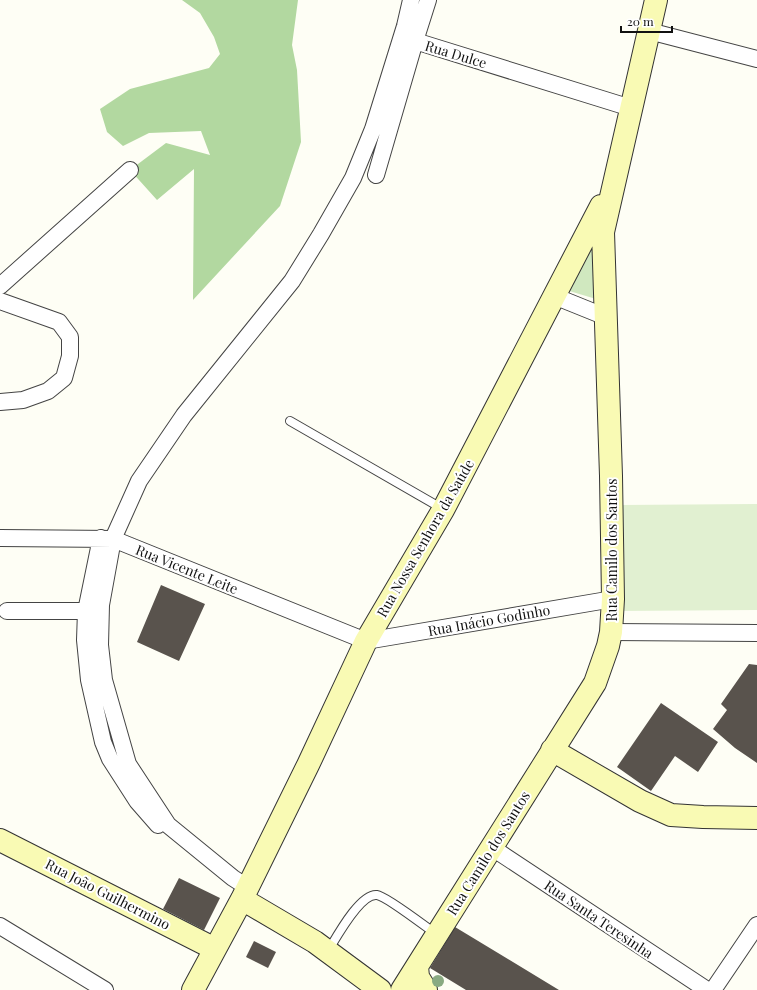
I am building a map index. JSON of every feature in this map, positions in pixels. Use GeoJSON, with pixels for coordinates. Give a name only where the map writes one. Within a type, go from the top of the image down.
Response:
{"type":"FeatureCollection","features":[{"type":"Feature","properties":{"kind":"street"},"geometry":{"type":"LineString","coordinates":[[408,41],[412,0]]}},
{"type":"Feature","properties":{"kind":"street"},"geometry":{"type":"LineString","coordinates":[[218,866],[169,837],[137,801],[110,759],[103,742],[89,680],[85,640],[86,611],[107,539],[139,481],[184,415],[292,281],[321,234],[356,171],[408,41],[428,0]]}},
{"type":"Feature","properties":{"kind":"street","name":"Rua Camilo dos Santos"},"geometry":{"type":"LineString","coordinates":[[402,990],[595,683],[608,646],[611,632],[613,599],[612,476],[603,232],[656,0]]}},
{"type":"Feature","properties":{"kind":"street"},"geometry":{"type":"LineString","coordinates":[[649,31],[757,59]]}},
{"type":"Feature","properties":{"kind":"street","name":"Rua Dulce"},"geometry":{"type":"LineString","coordinates":[[376,175],[408,41],[631,106]]}},
{"type":"Feature","properties":{"kind":"street"},"geometry":{"type":"LineString","coordinates":[[0,286],[130,170]]}},
{"type":"Feature","properties":{"kind":"street","name":"Rua Nossa Senhora da Saúde"},"geometry":{"type":"LineString","coordinates":[[193,990],[244,893],[308,765],[366,641],[443,510],[615,179]]}},
{"type":"Feature","properties":{"kind":"street"},"geometry":{"type":"LineString","coordinates":[[554,296],[606,317]]}},
{"type":"Feature","properties":{"kind":"street"},"geometry":{"type":"LineString","coordinates":[[0,301],[59,322],[70,337],[70,356],[64,378],[48,392],[23,400],[0,402]]}},
{"type":"Feature","properties":{"kind":"street","name":"Rua Vicente Leite"},"geometry":{"type":"LineString","coordinates":[[0,538],[107,539],[366,641]]}},
{"type":"Feature","properties":{"kind":"street"},"geometry":{"type":"LineString","coordinates":[[107,539],[101,605],[100,645],[104,680],[128,764],[168,825],[218,866],[244,893],[328,951],[380,990]]}},
{"type":"Feature","properties":{"kind":"street","name":"Rua Inácio Godinho"},"geometry":{"type":"LineString","coordinates":[[366,641],[613,599]]}},
{"type":"Feature","properties":{"kind":"street"},"geometry":{"type":"LineString","coordinates":[[7,611],[86,611]]}},
{"type":"Feature","properties":{"kind":"street"},"geometry":{"type":"LineString","coordinates":[[611,632],[757,633]]}},
{"type":"Feature","properties":{"kind":"street"},"geometry":{"type":"LineString","coordinates":[[552,750],[640,801],[671,815],[757,818]]}},
{"type":"Feature","properties":{"kind":"street","name":"Rua João Guilhermino"},"geometry":{"type":"LineString","coordinates":[[0,840],[215,948]]}},
{"type":"Feature","properties":{"kind":"street","name":"Rua Santa Teresinha"},"geometry":{"type":"LineString","coordinates":[[491,847],[707,990]]}},
{"type":"Feature","properties":{"kind":"street"},"geometry":{"type":"LineString","coordinates":[[713,990],[757,925]]}},
{"type":"Feature","properties":{"kind":"street"},"geometry":{"type":"LineString","coordinates":[[0,926],[105,990]]}},
{"type":"Feature","properties":{"kind":"street"},"geometry":{"type":"LineString","coordinates":[[417,966],[418,977],[426,990]]}},
{"type":"Feature","properties":{"kind":"lane"},"geometry":{"type":"LineString","coordinates":[[290,421],[443,510]]}},
{"type":"Feature","properties":{"kind":"lane"},"geometry":{"type":"LineString","coordinates":[[328,951],[355,909],[370,896],[378,895],[437,935]]}},
{"type":"Feature","properties":{"kind":"green space"},"geometry":{"type":"Polygon","coordinates":[[[182,0],[298,0],[292,45],[297,70],[301,142],[280,206],[193,300],[194,169],[157,200],[130,170],[166,143],[210,155],[201,131],[149,133],[123,146],[107,132],[100,109],[130,89],[209,68],[220,54],[214,37],[200,13],[182,0]]]}},
{"type":"Feature","properties":{"kind":"green space"},"geometry":{"type":"Polygon","coordinates":[[[597,227],[596,299],[566,290],[597,227]]]}},
{"type":"Feature","properties":{"kind":"green space"},"geometry":{"type":"Polygon","coordinates":[[[757,504],[757,610],[619,611],[619,505],[757,504]]]}},
{"type":"Feature","properties":{"kind":"building"},"geometry":{"type":"Polygon","coordinates":[[[161,585],[205,604],[179,661],[137,642],[161,585]]]}},
{"type":"Feature","properties":{"kind":"building"},"geometry":{"type":"Polygon","coordinates":[[[749,664],[757,665],[757,763],[735,748],[713,729],[727,710],[721,704],[749,664]]]}},
{"type":"Feature","properties":{"kind":"building"},"geometry":{"type":"Polygon","coordinates":[[[661,703],[718,742],[698,772],[675,756],[651,791],[617,767],[661,703]]]}},
{"type":"Feature","properties":{"kind":"building"},"geometry":{"type":"Polygon","coordinates":[[[179,878],[220,898],[204,930],[163,909],[179,878]]]}},
{"type":"Feature","properties":{"kind":"building"},"geometry":{"type":"Polygon","coordinates":[[[455,927],[559,990],[466,990],[430,968],[455,927]]]}},
{"type":"Feature","properties":{"kind":"building"},"geometry":{"type":"Polygon","coordinates":[[[254,941],[276,952],[268,968],[246,957],[254,941]]]}}]}
